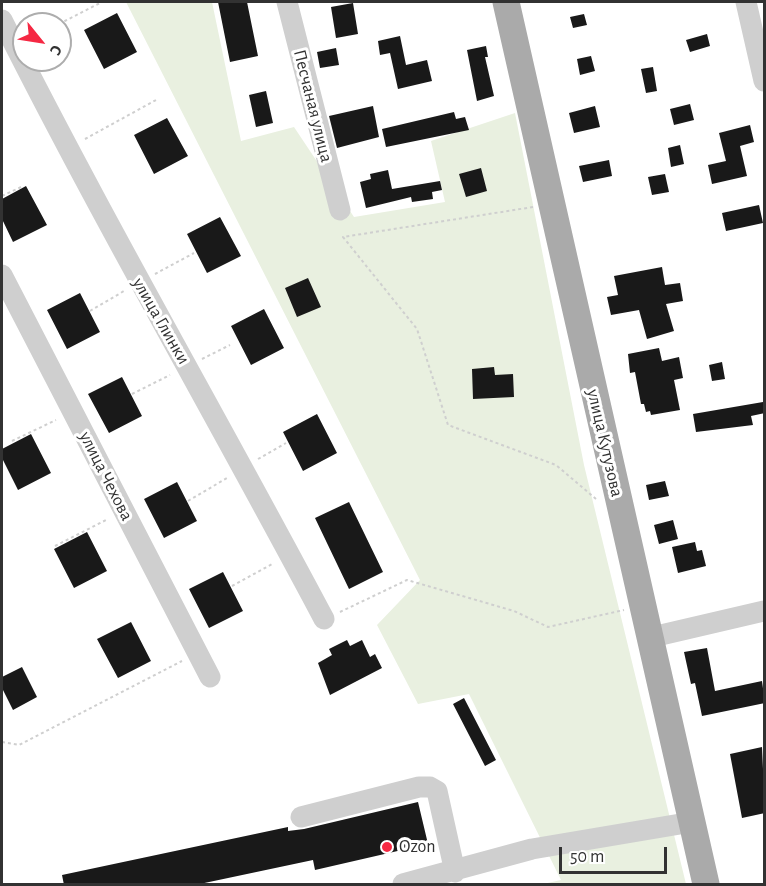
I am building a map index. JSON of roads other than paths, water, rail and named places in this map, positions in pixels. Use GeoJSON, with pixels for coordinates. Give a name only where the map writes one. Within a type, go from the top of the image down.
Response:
{"type":"FeatureCollection","features":[{"type":"Feature","properties":{"kind":"main road","name":"улица Кутузова"},"geometry":{"type":"LineString","coordinates":[[506,2],[648,638],[706,885]]}},
{"type":"Feature","properties":{"kind":"street","name":"Песчаная улица"},"geometry":{"type":"LineString","coordinates":[[287,2],[340,210]]}},
{"type":"Feature","properties":{"kind":"street"},"geometry":{"type":"LineString","coordinates":[[746,2],[765,81]]}},
{"type":"Feature","properties":{"kind":"street","name":"улица Глинки"},"geometry":{"type":"LineString","coordinates":[[2,20],[139,283],[290,554],[324,620]]}},
{"type":"Feature","properties":{"kind":"street","name":"улица Чехова"},"geometry":{"type":"LineString","coordinates":[[2,276],[210,677]]}},
{"type":"Feature","properties":{"kind":"street"},"geometry":{"type":"LineString","coordinates":[[648,638],[765,611]]}},
{"type":"Feature","properties":{"kind":"street"},"geometry":{"type":"LineString","coordinates":[[301,817],[419,787],[430,787],[437,791],[455,872]]}},
{"type":"Feature","properties":{"kind":"street"},"geometry":{"type":"LineString","coordinates":[[403,885],[532,849],[692,822]]}},
{"type":"Feature","properties":{"kind":"place","name":"Ozon"},"geometry":{"type":"Point","coordinates":[387,847]}}]}
